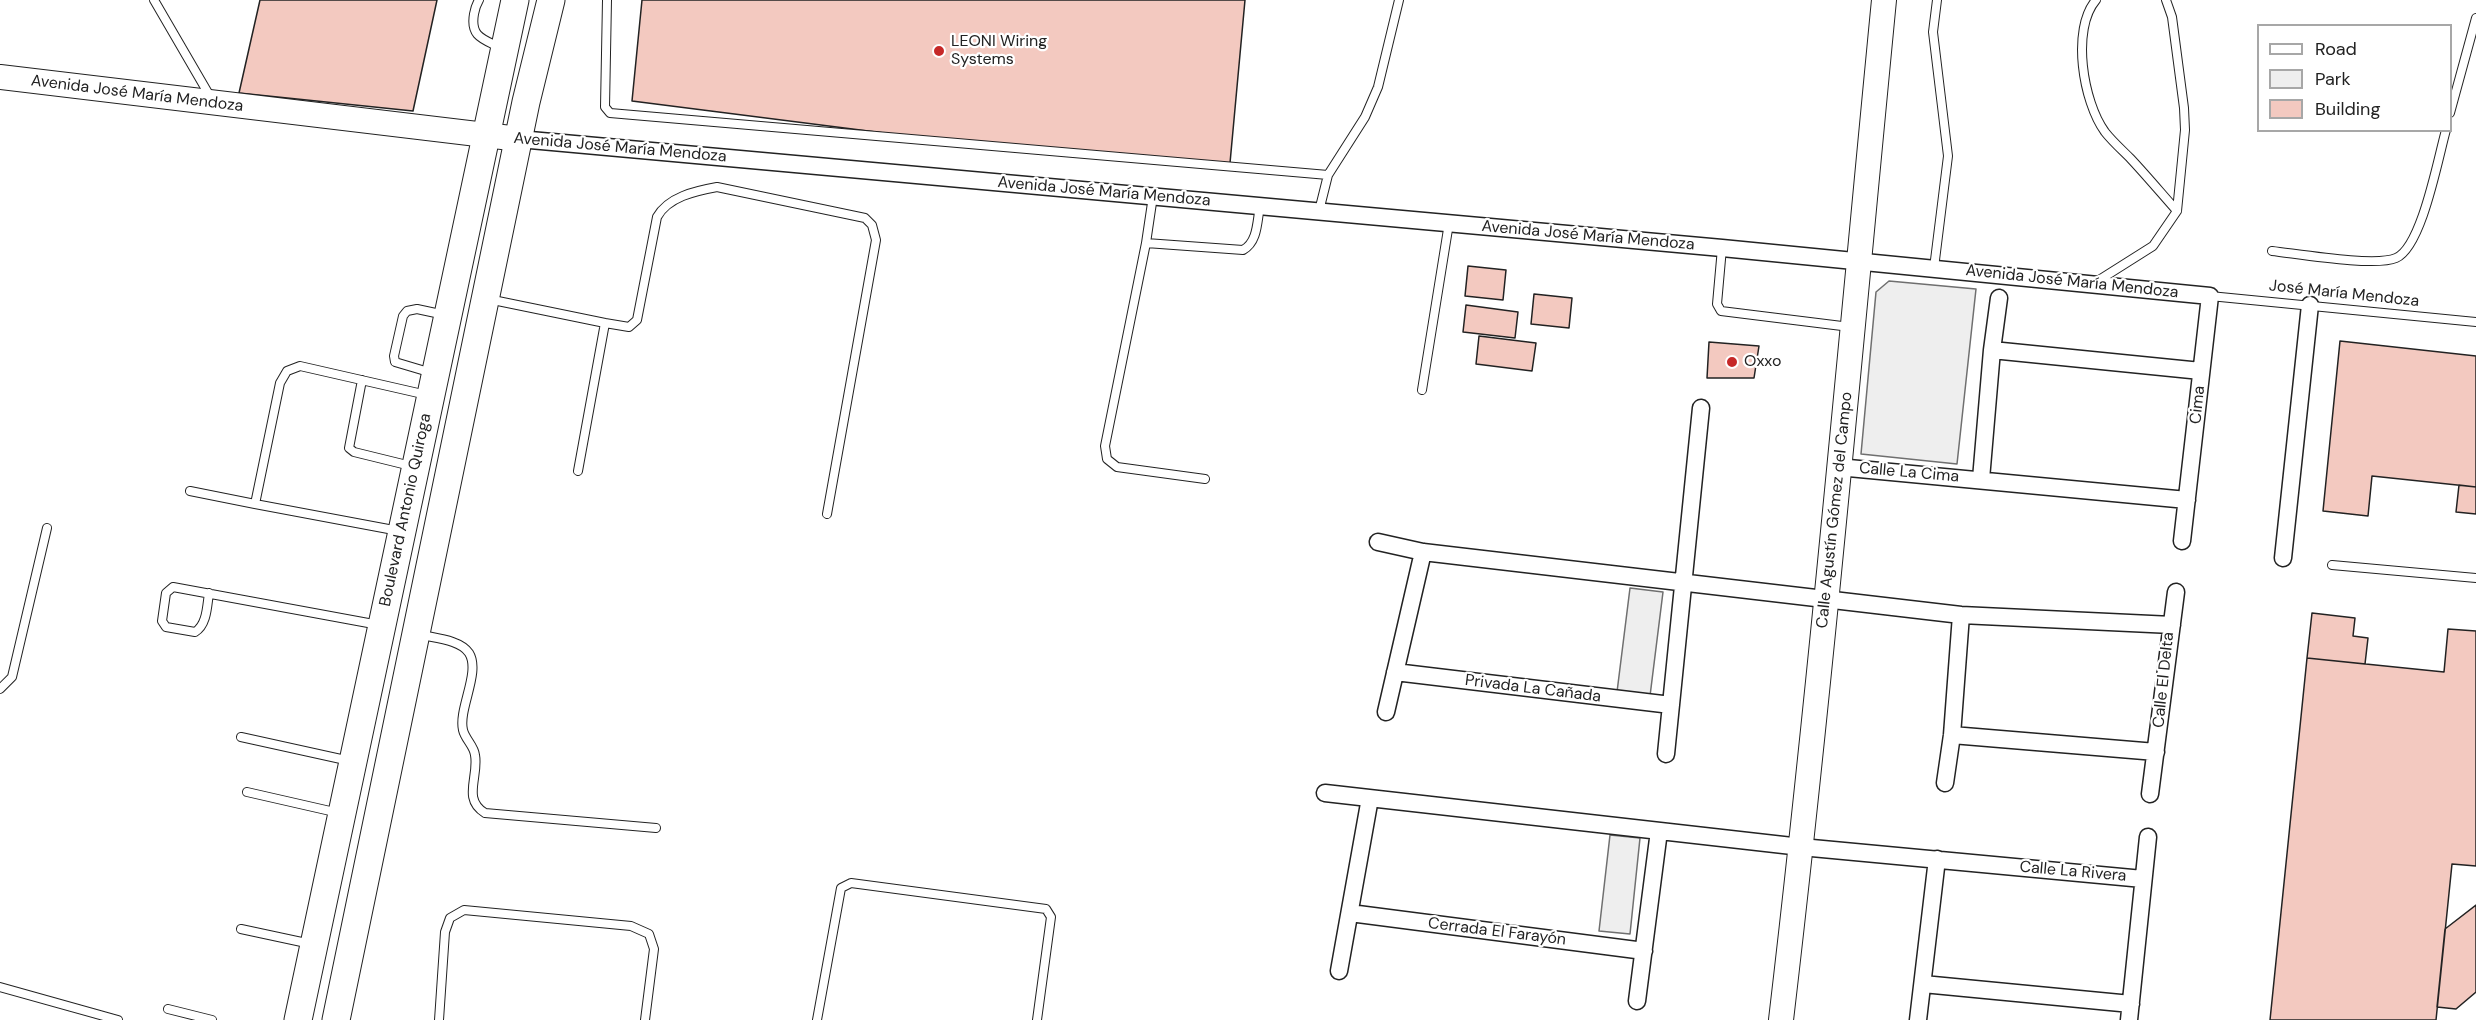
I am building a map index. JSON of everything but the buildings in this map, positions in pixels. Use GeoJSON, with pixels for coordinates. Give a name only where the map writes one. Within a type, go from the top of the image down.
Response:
{"type":"FeatureCollection","features":[{"type":"Feature","properties":{"kind":"main road"},"geometry":{"type":"LineString","coordinates":[[336,1020],[519,139],[551,0]]}},
{"type":"Feature","properties":{"kind":"main road","name":"Boulevard Antonio Quiroga"},"geometry":{"type":"LineString","coordinates":[[298,1020],[487,134],[512,2]]}},
{"type":"Feature","properties":{"kind":"street","name":"Calle Agustín Gómez del Campo"},"geometry":{"type":"LineString","coordinates":[[1781,1020],[1802,847],[1884,0]]}},
{"type":"Feature","properties":{"kind":"street","name":"Avenida José María Mendoza"},"geometry":{"type":"LineString","coordinates":[[0,77],[519,139],[1722,248],[2210,296]]}},
{"type":"Feature","properties":{"kind":"street"},"geometry":{"type":"LineString","coordinates":[[2201,371],[2210,296]]}},
{"type":"Feature","properties":{"kind":"street"},"geometry":{"type":"LineString","coordinates":[[1999,298],[1992,350],[1981,479],[2187,500]]}},
{"type":"Feature","properties":{"kind":"street"},"geometry":{"type":"LineString","coordinates":[[2283,558],[2310,306]]}},
{"type":"Feature","properties":{"kind":"street","name":"Cima"},"geometry":{"type":"LineString","coordinates":[[1992,350],[2201,371],[2182,541]]}},
{"type":"Feature","properties":{"kind":"street"},"geometry":{"type":"LineString","coordinates":[[1666,754],[1701,408]]}},
{"type":"Feature","properties":{"kind":"street","name":"Calle La Cima"},"geometry":{"type":"LineString","coordinates":[[1838,467],[1981,479]]}},
{"type":"Feature","properties":{"kind":"street"},"geometry":{"type":"LineString","coordinates":[[1378,542],[1423,552],[1826,598]]}},
{"type":"Feature","properties":{"kind":"street"},"geometry":{"type":"LineString","coordinates":[[1386,712],[1423,552]]}},
{"type":"Feature","properties":{"kind":"street"},"geometry":{"type":"LineString","coordinates":[[2172,625],[2176,592]]}},
{"type":"Feature","properties":{"kind":"street","name":"Calle El Delta"},"geometry":{"type":"LineString","coordinates":[[1826,598],[1961,615],[2172,625],[2156,752],[1952,735]]}},
{"type":"Feature","properties":{"kind":"street"},"geometry":{"type":"LineString","coordinates":[[1945,783],[1952,735],[1961,615]]}},
{"type":"Feature","properties":{"kind":"street","name":"Privada La Cañada"},"geometry":{"type":"LineString","coordinates":[[1395,672],[1671,705]]}},
{"type":"Feature","properties":{"kind":"street"},"geometry":{"type":"LineString","coordinates":[[2150,794],[2156,752]]}},
{"type":"Feature","properties":{"kind":"street"},"geometry":{"type":"LineString","coordinates":[[1325,792],[1802,847]]}},
{"type":"Feature","properties":{"kind":"street"},"geometry":{"type":"LineString","coordinates":[[1339,971],[1370,798]]}},
{"type":"Feature","properties":{"kind":"street"},"geometry":{"type":"LineString","coordinates":[[1637,1001],[1659,831]]}},
{"type":"Feature","properties":{"kind":"street"},"geometry":{"type":"LineString","coordinates":[[2143,879],[2148,837]]}},
{"type":"Feature","properties":{"kind":"street","name":"Calle La Rivera"},"geometry":{"type":"LineString","coordinates":[[1802,847],[2143,879],[2130,1012],[1923,984]]}},
{"type":"Feature","properties":{"kind":"street"},"geometry":{"type":"LineString","coordinates":[[1918,1020],[1937,859]]}},
{"type":"Feature","properties":{"kind":"street","name":"Cerrada El Farayón"},"geometry":{"type":"LineString","coordinates":[[1350,913],[1644,951]]}},
{"type":"Feature","properties":{"kind":"lane"},"geometry":{"type":"LineString","coordinates":[[154,0],[213,102]]}},
{"type":"Feature","properties":{"kind":"lane"},"geometry":{"type":"LineString","coordinates":[[479,0],[472,24],[473,31],[479,37],[504,50]]}},
{"type":"Feature","properties":{"kind":"lane"},"geometry":{"type":"LineString","coordinates":[[607,0],[605,107],[610,113],[1328,175]]}},
{"type":"Feature","properties":{"kind":"lane"},"geometry":{"type":"LineString","coordinates":[[1319,211],[1328,175],[1365,117],[1378,87],[1399,0]]}},
{"type":"Feature","properties":{"kind":"lane"},"geometry":{"type":"LineString","coordinates":[[1934,268],[1948,156],[1933,32],[1937,0]]}},
{"type":"Feature","properties":{"kind":"lane"},"geometry":{"type":"LineString","coordinates":[[2096,0],[2083,25],[2082,53],[2089,98],[2104,131],[2176,211]]}},
{"type":"Feature","properties":{"kind":"lane"},"geometry":{"type":"LineString","coordinates":[[2092,284],[2153,246],[2176,211],[2185,130],[2184,108],[2172,17],[2166,0]]}},
{"type":"Feature","properties":{"kind":"lane"},"geometry":{"type":"LineString","coordinates":[[2452,109],[2476,18]]}},
{"type":"Feature","properties":{"kind":"lane"},"geometry":{"type":"LineString","coordinates":[[2272,251],[2380,262],[2398,258],[2409,249],[2419,228],[2445,132]]}},
{"type":"Feature","properties":{"kind":"lane"},"geometry":{"type":"LineString","coordinates":[[486,298],[629,327],[637,320],[657,217],[663,207],[693,191],[717,187],[865,218],[872,225],[876,240],[826,514]]}},
{"type":"Feature","properties":{"kind":"lane"},"geometry":{"type":"LineString","coordinates":[[1153,196],[1146,243],[1105,446],[1107,459],[1117,467],[1205,479]]}},
{"type":"Feature","properties":{"kind":"lane"},"geometry":{"type":"LineString","coordinates":[[1146,243],[1243,250],[1250,246],[1253,240],[1260,206]]}},
{"type":"Feature","properties":{"kind":"lane"},"geometry":{"type":"LineString","coordinates":[[1422,390],[1449,223]]}},
{"type":"Feature","properties":{"kind":"lane"},"geometry":{"type":"LineString","coordinates":[[1722,248],[1717,304],[1721,311],[1853,328]]}},
{"type":"Feature","properties":{"kind":"lane","name":"José María Mendoza"},"geometry":{"type":"LineString","coordinates":[[2210,296],[2476,322]]}},
{"type":"Feature","properties":{"kind":"lane"},"geometry":{"type":"LineString","coordinates":[[433,385],[395,362],[394,357],[403,316],[407,311],[417,309],[448,315]]}},
{"type":"Feature","properties":{"kind":"lane"},"geometry":{"type":"LineString","coordinates":[[578,471],[605,323]]}},
{"type":"Feature","properties":{"kind":"lane"},"geometry":{"type":"LineString","coordinates":[[255,504],[280,383],[287,371],[300,366],[362,380],[433,385]]}},
{"type":"Feature","properties":{"kind":"lane"},"geometry":{"type":"LineString","coordinates":[[362,380],[349,448],[354,452],[416,467]]}},
{"type":"Feature","properties":{"kind":"lane"},"geometry":{"type":"LineString","coordinates":[[190,491],[402,532]]}},
{"type":"Feature","properties":{"kind":"lane"},"geometry":{"type":"LineString","coordinates":[[0,689],[12,677],[46,528]]}},
{"type":"Feature","properties":{"kind":"lane"},"geometry":{"type":"LineString","coordinates":[[2332,565],[2476,578]]}},
{"type":"Feature","properties":{"kind":"lane"},"geometry":{"type":"LineString","coordinates":[[209,593],[203,624],[195,632],[166,627],[162,621],[166,593],[173,586],[382,625]]}},
{"type":"Feature","properties":{"kind":"lane"},"geometry":{"type":"LineString","coordinates":[[417,633],[460,645],[469,653],[472,664],[463,730],[475,752],[472,800],[476,808],[485,813],[656,828]]}},
{"type":"Feature","properties":{"kind":"lane"},"geometry":{"type":"LineString","coordinates":[[241,737],[353,762]]}},
{"type":"Feature","properties":{"kind":"lane"},"geometry":{"type":"LineString","coordinates":[[247,792],[342,814]]}},
{"type":"Feature","properties":{"kind":"lane"},"geometry":{"type":"LineString","coordinates":[[817,1020],[841,888],[850,883],[1046,909],[1051,917],[1037,1020]]}},
{"type":"Feature","properties":{"kind":"lane"},"geometry":{"type":"LineString","coordinates":[[439,1020],[445,932],[450,918],[464,910],[631,926],[649,934],[654,949],[645,1020]]}},
{"type":"Feature","properties":{"kind":"lane"},"geometry":{"type":"LineString","coordinates":[[241,929],[314,945]]}},
{"type":"Feature","properties":{"kind":"lane"},"geometry":{"type":"LineString","coordinates":[[0,987],[118,1020]]}},
{"type":"Feature","properties":{"kind":"lane"},"geometry":{"type":"LineString","coordinates":[[168,1009],[212,1020]]}},
{"type":"Feature","properties":{"kind":"green space"},"geometry":{"type":"Polygon","coordinates":[[[1889,281],[1976,289],[1957,464],[1861,454],[1876,292],[1889,281]]]}},
{"type":"Feature","properties":{"kind":"green space"},"geometry":{"type":"Polygon","coordinates":[[[1630,588],[1663,592],[1650,696],[1617,692],[1630,588]]]}},
{"type":"Feature","properties":{"kind":"green space"},"geometry":{"type":"Polygon","coordinates":[[[1610,835],[1640,838],[1630,934],[1599,931],[1610,835]]]}},
{"type":"Feature","properties":{"kind":"place","name":"LEONI Wiring Systems"},"geometry":{"type":"Point","coordinates":[939,51]}},
{"type":"Feature","properties":{"kind":"place","name":"Oxxo"},"geometry":{"type":"Point","coordinates":[1732,362]}}]}
